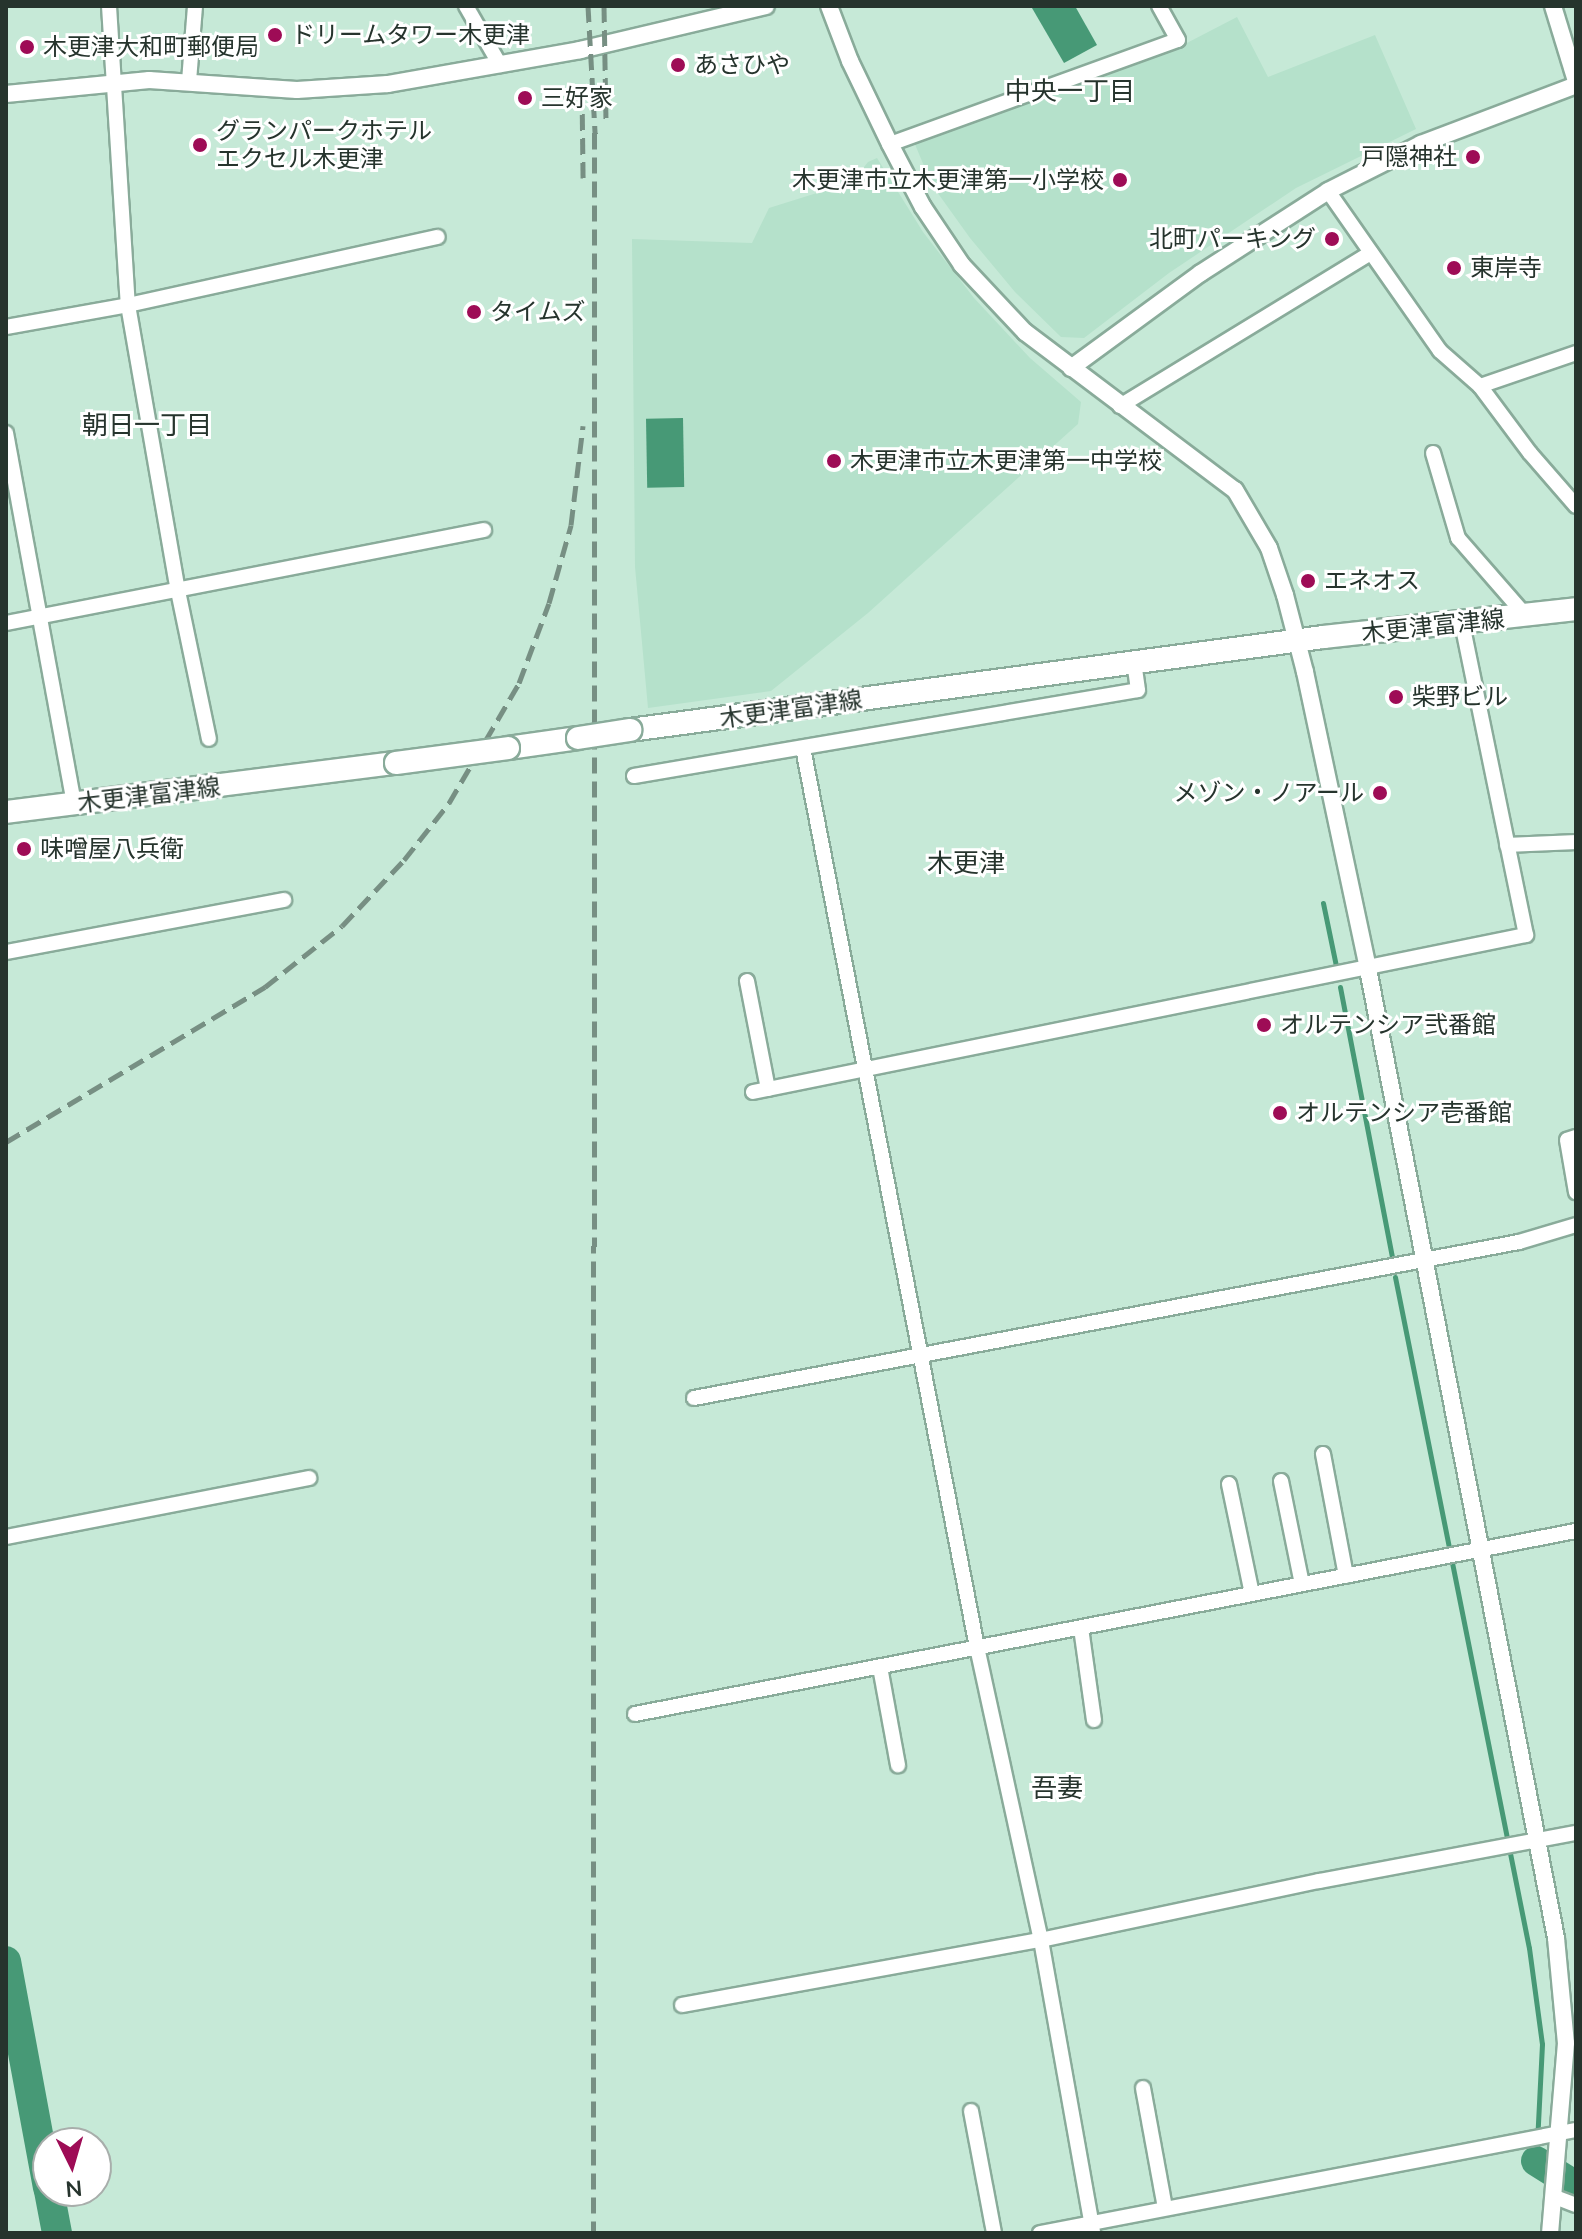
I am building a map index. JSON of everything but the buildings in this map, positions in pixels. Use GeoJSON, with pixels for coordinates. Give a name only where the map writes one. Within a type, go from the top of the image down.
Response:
{"type":"FeatureCollection","features":[{"type":"Feature","properties":{"kind":"main road","name":"木更津富津線"},"geometry":{"type":"LineString","coordinates":[[6,812],[396,763],[1296,641],[1576,609]]}},
{"type":"Feature","properties":{"kind":"street"},"geometry":{"type":"LineString","coordinates":[[109,6],[128,305],[178,591],[209,739]]}},
{"type":"Feature","properties":{"kind":"street"},"geometry":{"type":"LineString","coordinates":[[189,81],[195,6]]}},
{"type":"Feature","properties":{"kind":"street"},"geometry":{"type":"LineString","coordinates":[[466,6],[500,65]]}},
{"type":"Feature","properties":{"kind":"street"},"geometry":{"type":"LineString","coordinates":[[6,94],[113,82],[189,81],[326,89],[388,84],[500,65],[766,6]]}},
{"type":"Feature","properties":{"kind":"street"},"geometry":{"type":"LineString","coordinates":[[829,6],[850,61],[890,144],[923,207],[962,265],[1025,332],[1212,472],[1244,500],[1269,548],[1296,641],[1368,969],[1556,1938],[1563,1994],[1568,2132],[1550,2233]]}},
{"type":"Feature","properties":{"kind":"street"},"geometry":{"type":"LineString","coordinates":[[890,144],[1178,40],[1159,6]]}},
{"type":"Feature","properties":{"kind":"street"},"geometry":{"type":"LineString","coordinates":[[1071,368],[1201,273],[1328,191],[1421,144],[1576,83],[1553,6]]}},
{"type":"Feature","properties":{"kind":"street"},"geometry":{"type":"LineString","coordinates":[[1328,191],[1440,351],[1480,386],[1530,453],[1576,506]]}},
{"type":"Feature","properties":{"kind":"street"},"geometry":{"type":"LineString","coordinates":[[6,327],[128,305],[438,237]]}},
{"type":"Feature","properties":{"kind":"street"},"geometry":{"type":"LineString","coordinates":[[1120,406],[1371,253]]}},
{"type":"Feature","properties":{"kind":"street"},"geometry":{"type":"LineString","coordinates":[[1480,386],[1576,353]]}},
{"type":"Feature","properties":{"kind":"street"},"geometry":{"type":"LineString","coordinates":[[6,433],[74,804]]}},
{"type":"Feature","properties":{"kind":"street"},"geometry":{"type":"LineString","coordinates":[[1433,453],[1458,538],[1526,616]]}},
{"type":"Feature","properties":{"kind":"street"},"geometry":{"type":"LineString","coordinates":[[6,623],[484,530]]}},
{"type":"Feature","properties":{"kind":"street"},"geometry":{"type":"LineString","coordinates":[[747,981],[761,1091],[1526,935],[1462,624]]}},
{"type":"Feature","properties":{"kind":"street"},"geometry":{"type":"LineString","coordinates":[[634,776],[1138,690],[1134,662]]}},
{"type":"Feature","properties":{"kind":"street"},"geometry":{"type":"LineString","coordinates":[[803,748],[977,1647],[1041,1940],[1092,2228]]}},
{"type":"Feature","properties":{"kind":"street"},"geometry":{"type":"LineString","coordinates":[[1507,845],[1576,842]]}},
{"type":"Feature","properties":{"kind":"street"},"geometry":{"type":"LineString","coordinates":[[6,952],[284,900]]}},
{"type":"Feature","properties":{"kind":"street"},"geometry":{"type":"LineString","coordinates":[[1576,1137],[1567,1140],[1576,1192]]}},
{"type":"Feature","properties":{"kind":"street"},"geometry":{"type":"LineString","coordinates":[[694,1398],[1519,1242],[1576,1225]]}},
{"type":"Feature","properties":{"kind":"street"},"geometry":{"type":"LineString","coordinates":[[1323,1454],[1346,1576]]}},
{"type":"Feature","properties":{"kind":"street"},"geometry":{"type":"LineString","coordinates":[[6,1537],[309,1478]]}},
{"type":"Feature","properties":{"kind":"street"},"geometry":{"type":"LineString","coordinates":[[1281,1481],[1302,1584]]}},
{"type":"Feature","properties":{"kind":"street"},"geometry":{"type":"LineString","coordinates":[[1229,1484],[1252,1594]]}},
{"type":"Feature","properties":{"kind":"street"},"geometry":{"type":"LineString","coordinates":[[635,1714],[1576,1531]]}},
{"type":"Feature","properties":{"kind":"street"},"geometry":{"type":"LineString","coordinates":[[1081,1628],[1094,1720]]}},
{"type":"Feature","properties":{"kind":"street"},"geometry":{"type":"LineString","coordinates":[[880,1667],[898,1765]]}},
{"type":"Feature","properties":{"kind":"street"},"geometry":{"type":"LineString","coordinates":[[682,2005],[1041,1940],[1319,1881],[1576,1833]]}},
{"type":"Feature","properties":{"kind":"street"},"geometry":{"type":"LineString","coordinates":[[1143,2088],[1165,2208]]}},
{"type":"Feature","properties":{"kind":"street"},"geometry":{"type":"LineString","coordinates":[[971,2111],[994,2233]]}},
{"type":"Feature","properties":{"kind":"street"},"geometry":{"type":"LineString","coordinates":[[1040,2233],[1092,2228],[1165,2208],[1568,2132]]}},
{"type":"Feature","properties":{"kind":"street"},"geometry":{"type":"LineString","coordinates":[[1555,2197],[1576,2205]]}},
{"type":"Feature","properties":{"kind":"shaded area"},"geometry":{"type":"Polygon","coordinates":[[[1075,6],[1097,45],[1064,63],[1032,8],[1075,6]]]}},
{"type":"Feature","properties":{"kind":"shaded area","name":"木更津市立木更津第一小学校"},"geometry":{"type":"Polygon","coordinates":[[[1237,17],[1268,77],[1375,35],[1416,129],[1296,188],[1169,273],[1084,338],[1061,337],[1015,292],[970,238],[932,185],[914,142],[1183,45],[1237,17]]]}},
{"type":"Feature","properties":{"kind":"shaded area","name":"木更津市立木更津第一中学校"},"geometry":{"type":"Polygon","coordinates":[[[877,158],[923,232],[974,298],[1030,358],[1081,402],[1078,424],[868,613],[771,691],[648,708],[635,567],[632,239],[752,243],[769,208],[852,182],[868,162],[877,158]]]}},
{"type":"Feature","properties":{"kind":"shaded area"},"geometry":{"type":"Polygon","coordinates":[[[683,418],[684,487],[647,488],[646,419],[683,418]]]}},
{"type":"Feature","properties":{"kind":"waterway"},"geometry":{"type":"LineString","coordinates":[[1323,903],[1336,966]]}},
{"type":"Feature","properties":{"kind":"waterway"},"geometry":{"type":"LineString","coordinates":[[1340,987],[1392,1256]]}},
{"type":"Feature","properties":{"kind":"waterway"},"geometry":{"type":"LineString","coordinates":[[1395,1277],[1529,1948],[1542,2044],[1536,2161]]}},
{"type":"Feature","properties":{"kind":"waterway"},"geometry":{"type":"LineString","coordinates":[[6,1961],[37,2127]]}},
{"type":"Feature","properties":{"kind":"waterway"},"geometry":{"type":"LineString","coordinates":[[1536,2161],[1576,2186]]}},
{"type":"Feature","properties":{"kind":"waterway"},"geometry":{"type":"LineString","coordinates":[[52,2207],[57,2233]]}},
{"type":"Feature","properties":{"kind":"railway"},"geometry":{"type":"LineString","coordinates":[[588,6],[595,133],[593,2233]]}},
{"type":"Feature","properties":{"kind":"railway"},"geometry":{"type":"LineString","coordinates":[[604,6],[606,121]]}},
{"type":"Feature","properties":{"kind":"railway"},"geometry":{"type":"LineString","coordinates":[[582,90],[583,178]]}},
{"type":"Feature","properties":{"kind":"railway"},"geometry":{"type":"LineString","coordinates":[[6,1142],[265,987],[342,926],[404,860],[449,803],[519,683],[549,603],[571,525],[583,426]]}},
{"type":"Feature","properties":{"kind":"place","name":"ドリームタワー木更津"},"geometry":{"type":"Point","coordinates":[275,35]}},
{"type":"Feature","properties":{"kind":"place","name":"木更津大和町郵便局"},"geometry":{"type":"Point","coordinates":[27,47]}},
{"type":"Feature","properties":{"kind":"place","name":"あさひや"},"geometry":{"type":"Point","coordinates":[678,65]}},
{"type":"Feature","properties":{"kind":"place","name":"三好家"},"geometry":{"type":"Point","coordinates":[525,98]}},
{"type":"Feature","properties":{"kind":"place","name":"グランパークホテル エクセル木更津"},"geometry":{"type":"Point","coordinates":[200,145]}},
{"type":"Feature","properties":{"kind":"place","name":"戸隠神社"},"geometry":{"type":"Point","coordinates":[1473,157]}},
{"type":"Feature","properties":{"kind":"place","name":"木更津市立木更津第一小学校"},"geometry":{"type":"Point","coordinates":[1120,180]}},
{"type":"Feature","properties":{"kind":"place","name":"北町パーキング"},"geometry":{"type":"Point","coordinates":[1332,239]}},
{"type":"Feature","properties":{"kind":"place","name":"東岸寺"},"geometry":{"type":"Point","coordinates":[1454,268]}},
{"type":"Feature","properties":{"kind":"place","name":"タイムズ"},"geometry":{"type":"Point","coordinates":[474,312]}},
{"type":"Feature","properties":{"kind":"place","name":"木更津市立木更津第一中学校"},"geometry":{"type":"Point","coordinates":[834,461]}},
{"type":"Feature","properties":{"kind":"place","name":"エネオス"},"geometry":{"type":"Point","coordinates":[1308,581]}},
{"type":"Feature","properties":{"kind":"place","name":"柴野ビル"},"geometry":{"type":"Point","coordinates":[1396,697]}},
{"type":"Feature","properties":{"kind":"place","name":"メゾン・ノアール"},"geometry":{"type":"Point","coordinates":[1380,793]}},
{"type":"Feature","properties":{"kind":"place","name":"味噌屋八兵衛"},"geometry":{"type":"Point","coordinates":[24,849]}},
{"type":"Feature","properties":{"kind":"place","name":"オルテンシア弐番館"},"geometry":{"type":"Point","coordinates":[1264,1025]}},
{"type":"Feature","properties":{"kind":"place","name":"オルテンシア壱番館"},"geometry":{"type":"Point","coordinates":[1280,1113]}},
{"type":"Feature","properties":{"kind":"district","name":"中央一丁目"},"geometry":{"type":"Point","coordinates":[1070,91]}},
{"type":"Feature","properties":{"kind":"district","name":"朝日一丁目"},"geometry":{"type":"Point","coordinates":[147,425]}},
{"type":"Feature","properties":{"kind":"district","name":"木更津"},"geometry":{"type":"Point","coordinates":[966,863]}},
{"type":"Feature","properties":{"kind":"district","name":"吾妻"},"geometry":{"type":"Point","coordinates":[1057,1788]}}]}
